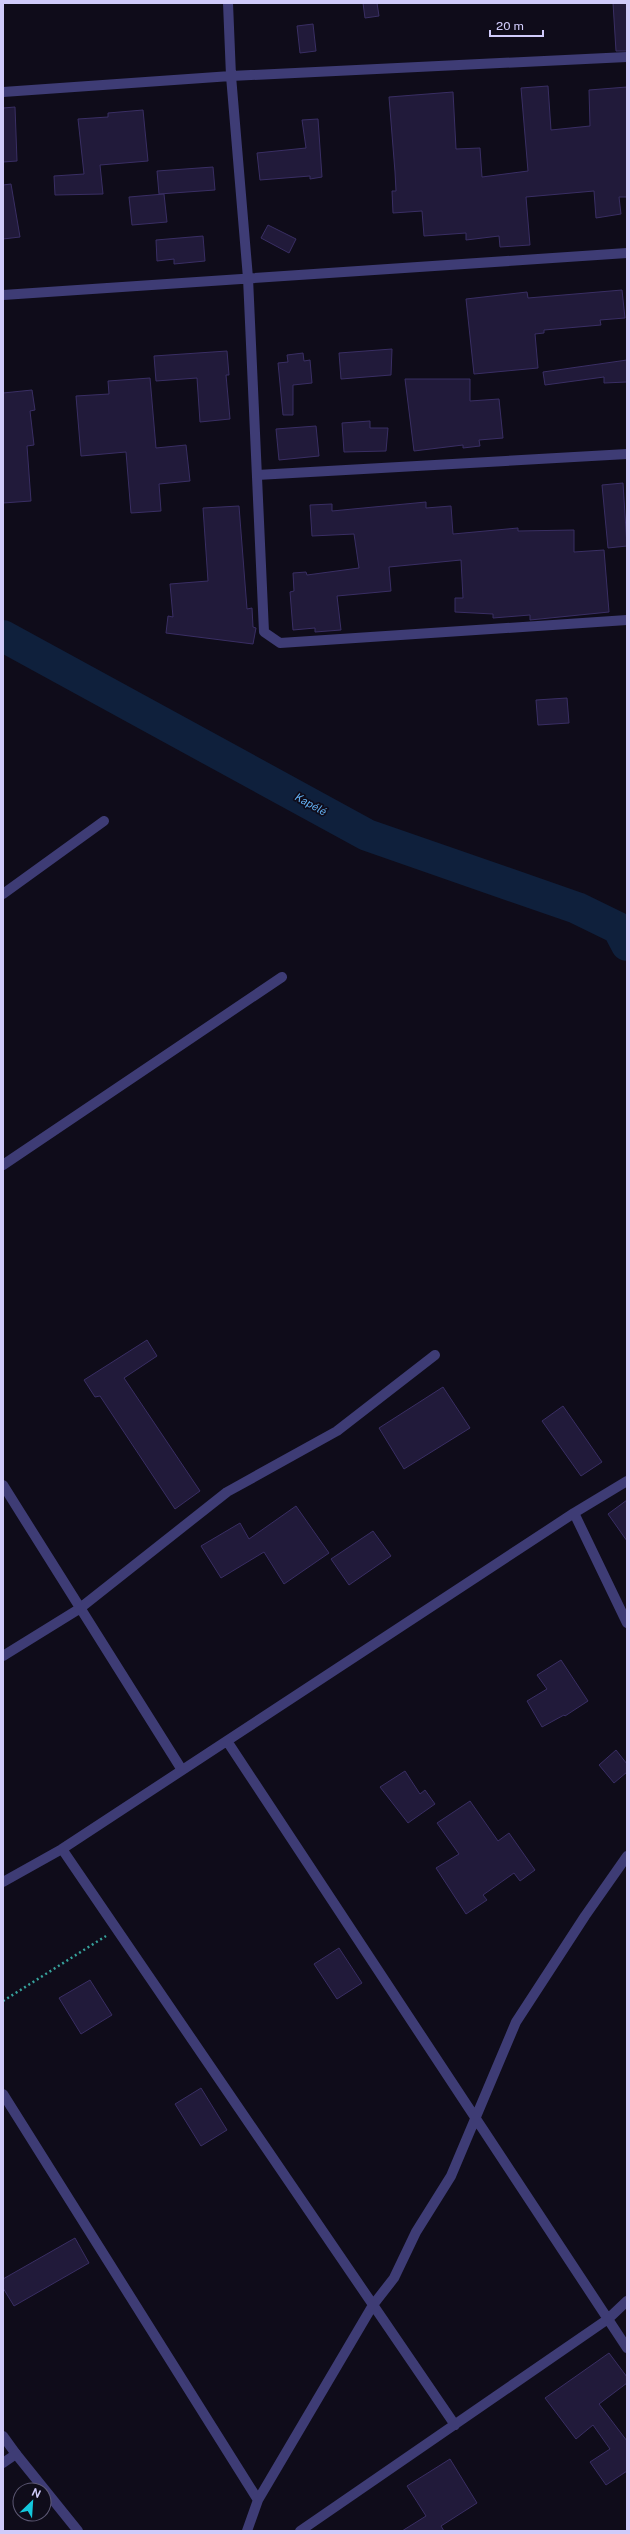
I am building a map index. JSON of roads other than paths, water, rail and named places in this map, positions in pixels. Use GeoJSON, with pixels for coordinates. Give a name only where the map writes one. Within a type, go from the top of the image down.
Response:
{"type":"FeatureCollection","features":[{"type":"Feature","properties":{"kind":"street"},"geometry":{"type":"LineString","coordinates":[[228,3],[231,76],[248,278],[264,632],[280,643],[627,620]]}},
{"type":"Feature","properties":{"kind":"street"},"geometry":{"type":"LineString","coordinates":[[3,92],[231,76],[627,57]]}},
{"type":"Feature","properties":{"kind":"street"},"geometry":{"type":"LineString","coordinates":[[3,295],[627,253]]}},
{"type":"Feature","properties":{"kind":"street"},"geometry":{"type":"LineString","coordinates":[[257,475],[627,454]]}},
{"type":"Feature","properties":{"kind":"street"},"geometry":{"type":"LineString","coordinates":[[3,894],[104,821]]}},
{"type":"Feature","properties":{"kind":"street"},"geometry":{"type":"LineString","coordinates":[[3,1165],[282,977]]}},
{"type":"Feature","properties":{"kind":"street"},"geometry":{"type":"LineString","coordinates":[[3,1656],[79,1609],[227,1492],[337,1431],[435,1355]]}},
{"type":"Feature","properties":{"kind":"street"},"geometry":{"type":"LineString","coordinates":[[3,1882],[62,1850],[574,1512],[627,1481]]}},
{"type":"Feature","properties":{"kind":"street"},"geometry":{"type":"LineString","coordinates":[[3,1485],[79,1609],[182,1770]]}},
{"type":"Feature","properties":{"kind":"street"},"geometry":{"type":"LineString","coordinates":[[574,1512],[627,1623]]}},
{"type":"Feature","properties":{"kind":"street"},"geometry":{"type":"LineString","coordinates":[[227,1741],[627,2348]]}},
{"type":"Feature","properties":{"kind":"street"},"geometry":{"type":"LineString","coordinates":[[62,1850],[455,2425]]}},
{"type":"Feature","properties":{"kind":"street"},"geometry":{"type":"LineString","coordinates":[[247,2531],[258,2500],[373,2305],[394,2278],[416,2232],[451,2176],[474,2116],[489,2089],[516,2022],[585,1916],[627,1856]]}},
{"type":"Feature","properties":{"kind":"street"},"geometry":{"type":"LineString","coordinates":[[3,2094],[258,2500]]}},
{"type":"Feature","properties":{"kind":"street"},"geometry":{"type":"LineString","coordinates":[[302,2531],[608,2319],[627,2301]]}},
{"type":"Feature","properties":{"kind":"street"},"geometry":{"type":"LineString","coordinates":[[3,2436],[78,2531]]}},
{"type":"Feature","properties":{"kind":"street"},"geometry":{"type":"LineString","coordinates":[[3,2463],[16,2454]]}},
{"type":"Feature","properties":{"kind":"waterway","name":"Kapélé"},"geometry":{"type":"LineString","coordinates":[[3,636],[367,835],[577,908],[618,928],[627,945]]}}]}
